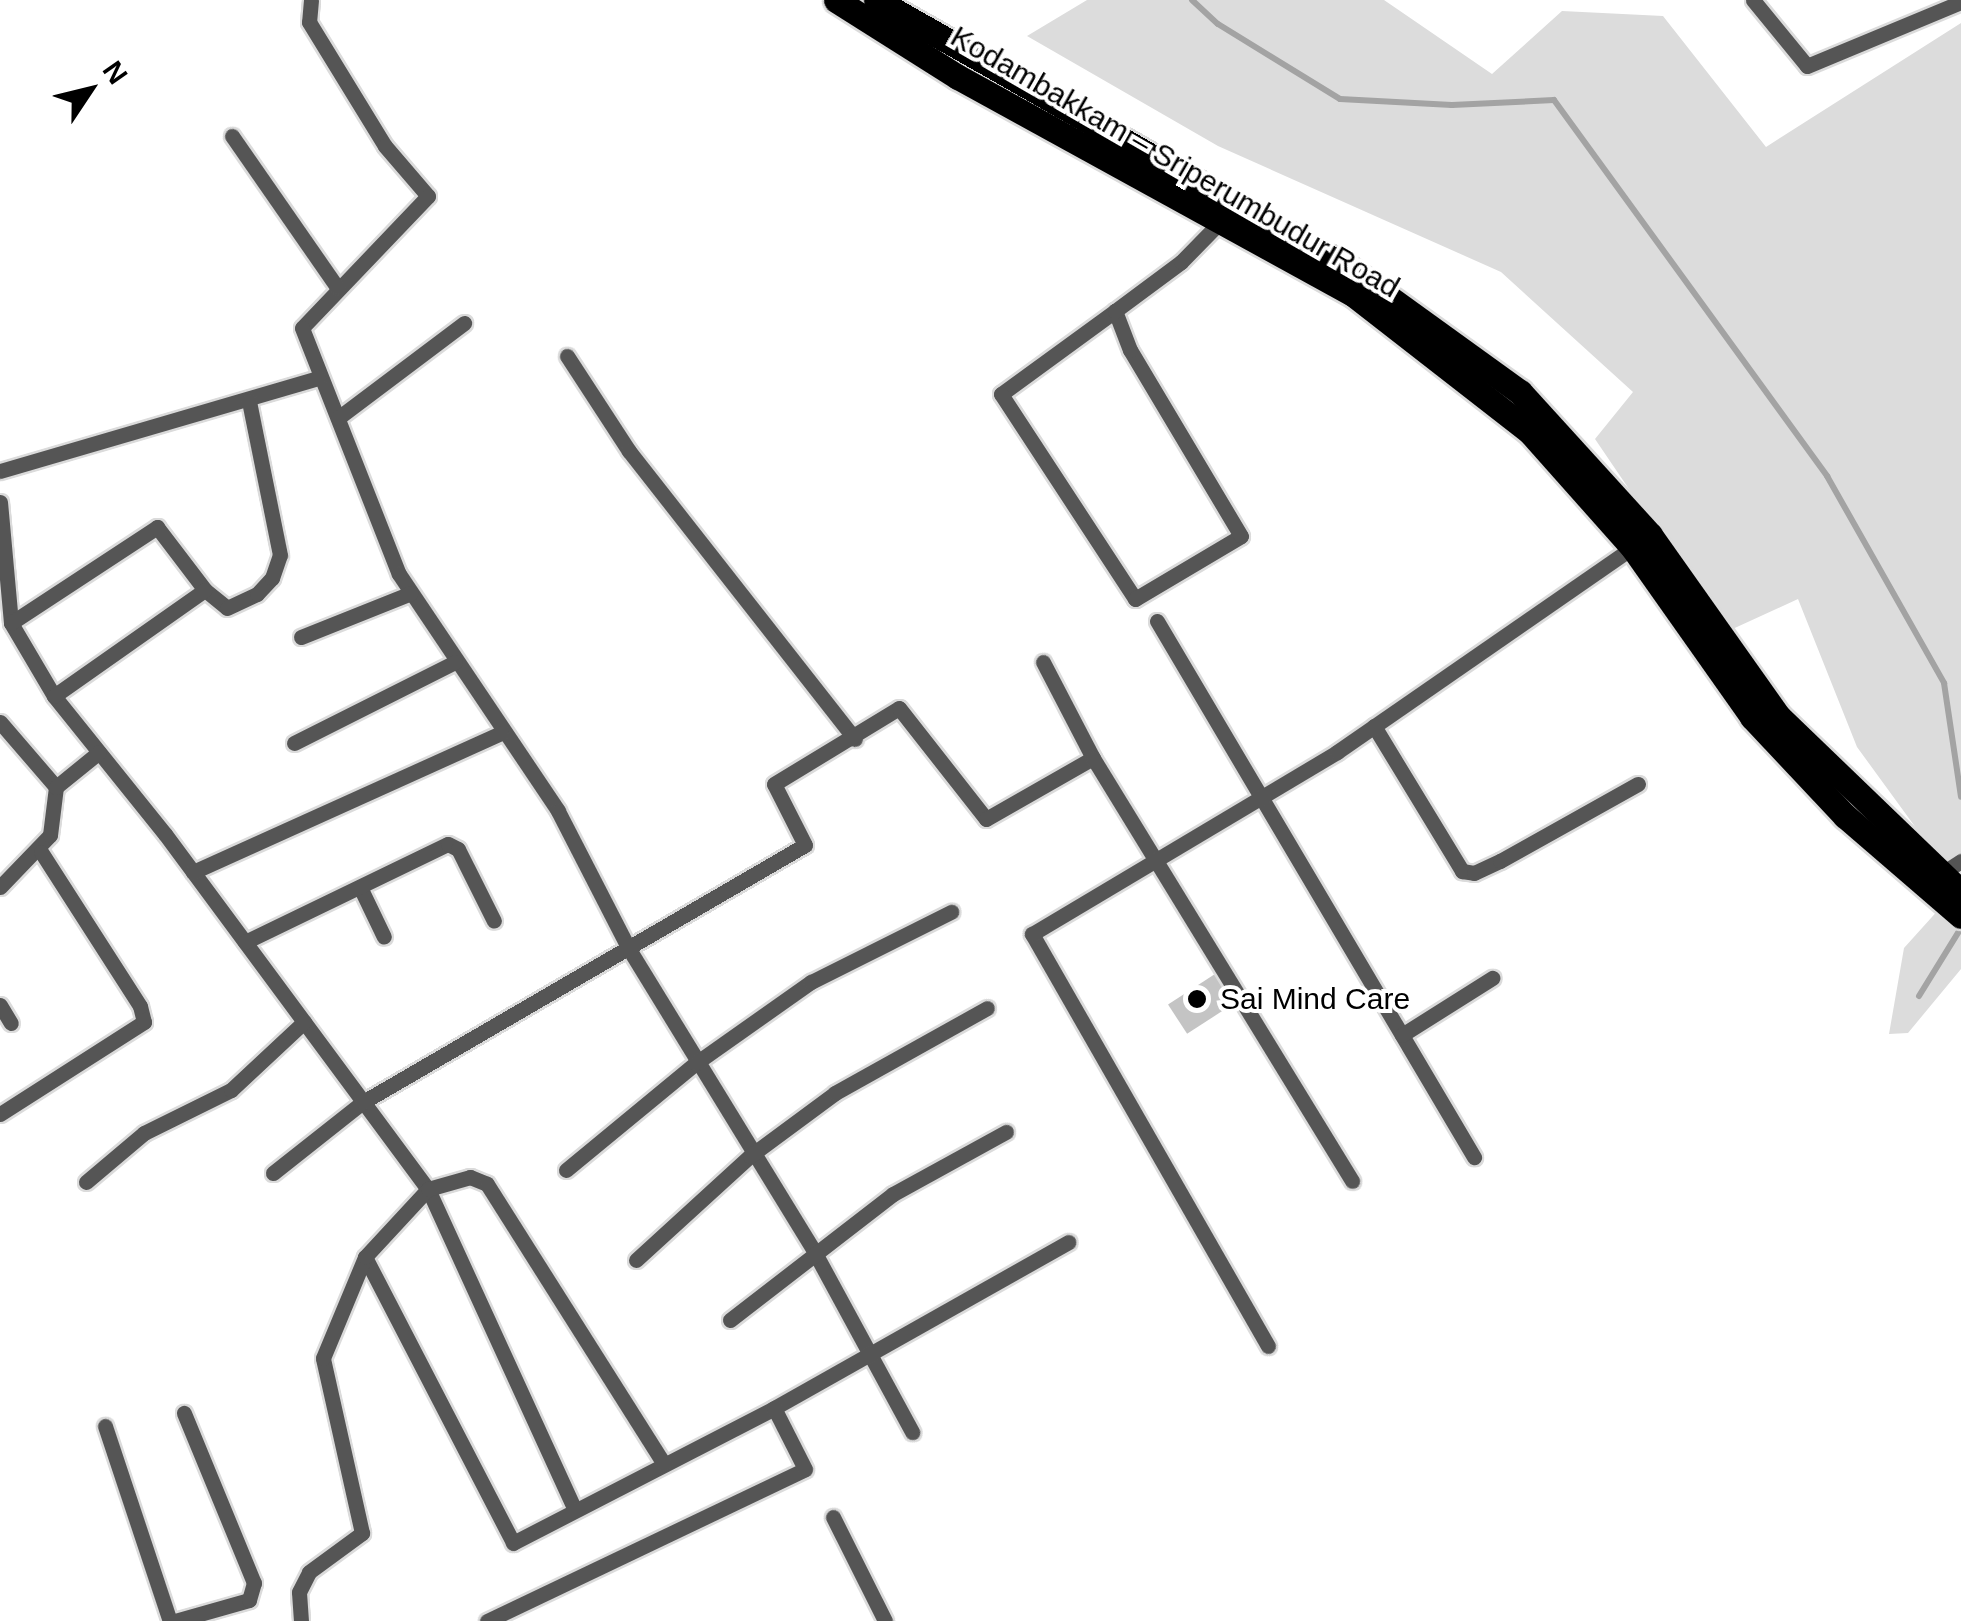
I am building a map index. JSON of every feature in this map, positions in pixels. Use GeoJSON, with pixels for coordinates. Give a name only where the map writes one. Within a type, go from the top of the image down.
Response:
{"type":"FeatureCollection","features":[{"type":"Feature","properties":{"kind":"main road","name":"Kodambakkam – Sriperumbudur Road"},"geometry":{"type":"LineString","coordinates":[[836,0],[958,78],[1228,214]]}},
{"type":"Feature","properties":{"kind":"main road","name":"Kodambakkam – Sriperumbudur Road"},"geometry":{"type":"LineString","coordinates":[[876,0],[1353,294],[1530,432],[1642,541],[1752,717],[1845,816],[1948,880],[1961,916]]}},
{"type":"Feature","properties":{"kind":"street"},"geometry":{"type":"LineString","coordinates":[[311,0],[309,22],[385,146],[428,196],[302,328],[319,378],[410,593],[501,733],[558,811],[629,950],[750,1156],[815,1252],[912,1432]]}},
{"type":"Feature","properties":{"kind":"street"},"geometry":{"type":"LineString","coordinates":[[1752,0],[1808,66],[1961,2]]}},
{"type":"Feature","properties":{"kind":"street"},"geometry":{"type":"LineString","coordinates":[[232,136],[337,287]]}},
{"type":"Feature","properties":{"kind":"street"},"geometry":{"type":"LineString","coordinates":[[1114,311],[1130,350],[1241,536],[1135,599],[1001,394],[1114,311],[1182,262],[1228,214]]}},
{"type":"Feature","properties":{"kind":"street"},"geometry":{"type":"LineString","coordinates":[[338,418],[464,323]]}},
{"type":"Feature","properties":{"kind":"street"},"geometry":{"type":"LineString","coordinates":[[567,356],[628,451],[856,739]]}},
{"type":"Feature","properties":{"kind":"street"},"geometry":{"type":"LineString","coordinates":[[0,471],[319,378]]}},
{"type":"Feature","properties":{"kind":"street"},"geometry":{"type":"LineString","coordinates":[[10,622],[157,526],[204,590],[227,608],[240,604],[272,578],[280,556],[249,401]]}},
{"type":"Feature","properties":{"kind":"street"},"geometry":{"type":"LineString","coordinates":[[0,502],[10,622],[54,696],[193,872],[428,1189],[574,1508]]}},
{"type":"Feature","properties":{"kind":"street"},"geometry":{"type":"LineString","coordinates":[[1268,1346],[1032,934],[1158,861],[1374,726],[1642,541]]}},
{"type":"Feature","properties":{"kind":"street"},"geometry":{"type":"LineString","coordinates":[[54,696],[204,590]]}},
{"type":"Feature","properties":{"kind":"street"},"geometry":{"type":"LineString","coordinates":[[302,637],[410,593]]}},
{"type":"Feature","properties":{"kind":"street"},"geometry":{"type":"LineString","coordinates":[[1157,621],[1474,1158]]}},
{"type":"Feature","properties":{"kind":"street"},"geometry":{"type":"LineString","coordinates":[[294,743],[456,662]]}},
{"type":"Feature","properties":{"kind":"street"},"geometry":{"type":"LineString","coordinates":[[1043,662],[1092,758],[1352,1181]]}},
{"type":"Feature","properties":{"kind":"street"},"geometry":{"type":"LineString","coordinates":[[273,1173],[364,1102],[805,846],[772,788],[856,739],[889,713],[906,712],[986,819],[1092,758]]}},
{"type":"Feature","properties":{"kind":"street"},"geometry":{"type":"LineString","coordinates":[[0,722],[56,786]]}},
{"type":"Feature","properties":{"kind":"street"},"geometry":{"type":"LineString","coordinates":[[1374,726],[1462,871],[1474,873],[1500,862],[1638,784]]}},
{"type":"Feature","properties":{"kind":"street"},"geometry":{"type":"LineString","coordinates":[[193,872],[501,733]]}},
{"type":"Feature","properties":{"kind":"street"},"geometry":{"type":"LineString","coordinates":[[0,888],[41,852],[50,835],[56,786],[99,752]]}},
{"type":"Feature","properties":{"kind":"street"},"geometry":{"type":"LineString","coordinates":[[246,942],[454,844],[494,921]]}},
{"type":"Feature","properties":{"kind":"street"},"geometry":{"type":"LineString","coordinates":[[0,1114],[144,1022],[140,1006],[41,852]]}},
{"type":"Feature","properties":{"kind":"street"},"geometry":{"type":"LineString","coordinates":[[360,886],[384,937]]}},
{"type":"Feature","properties":{"kind":"street"},"geometry":{"type":"LineString","coordinates":[[566,1170],[696,1064],[811,982],[952,912]]}},
{"type":"Feature","properties":{"kind":"street"},"geometry":{"type":"LineString","coordinates":[[1402,1036],[1492,978]]}},
{"type":"Feature","properties":{"kind":"street"},"geometry":{"type":"LineString","coordinates":[[0,1006],[11,1022]]}},
{"type":"Feature","properties":{"kind":"street"},"geometry":{"type":"LineString","coordinates":[[636,1260],[750,1156],[835,1093],[986,1008]]}},
{"type":"Feature","properties":{"kind":"street"},"geometry":{"type":"LineString","coordinates":[[86,1182],[144,1133],[232,1090],[304,1022]]}},
{"type":"Feature","properties":{"kind":"street"},"geometry":{"type":"LineString","coordinates":[[730,1320],[893,1194],[1006,1132]]}},
{"type":"Feature","properties":{"kind":"street"},"geometry":{"type":"LineString","coordinates":[[301,1621],[299,1592],[309,1572],[362,1532],[323,1358],[366,1257],[428,1189],[470,1177],[487,1184],[664,1464]]}},
{"type":"Feature","properties":{"kind":"street"},"geometry":{"type":"LineString","coordinates":[[366,1257],[513,1543],[574,1508],[774,1408],[869,1348],[1068,1242]]}},
{"type":"Feature","properties":{"kind":"street"},"geometry":{"type":"LineString","coordinates":[[487,1621],[806,1469],[774,1408]]}},
{"type":"Feature","properties":{"kind":"street"},"geometry":{"type":"LineString","coordinates":[[104,1426],[172,1621],[249,1600],[254,1583],[184,1413]]}},
{"type":"Feature","properties":{"kind":"street"},"geometry":{"type":"LineString","coordinates":[[833,1517],[885,1621]]}},
{"type":"Feature","properties":{"kind":"shaded area"},"geometry":{"type":"Polygon","coordinates":[[[1087,0],[1384,0],[1492,74],[1562,11],[1663,16],[1766,147],[1961,23],[1961,969],[1908,1033],[1889,1034],[1904,948],[1959,887],[1857,747],[1798,599],[1726,632],[1595,439],[1633,392],[1501,272],[1218,146],[1027,36],[1087,0]]]}},
{"type":"Feature","properties":{"kind":"building"},"geometry":{"type":"Polygon","coordinates":[[[1215,974],[1234,1003],[1187,1034],[1168,1004],[1215,974]]]}},
{"type":"Feature","properties":{"kind":"waterway"},"geometry":{"type":"LineString","coordinates":[[1192,0],[1218,24],[1340,99],[1452,105],[1554,100],[1827,476],[1944,683],[1961,797]]}},
{"type":"Feature","properties":{"kind":"waterway"},"geometry":{"type":"LineString","coordinates":[[1919,996],[1961,928]]}},
{"type":"Feature","properties":{"kind":"place","name":"Sai Mind Care"},"geometry":{"type":"Point","coordinates":[1197,999]}}]}
